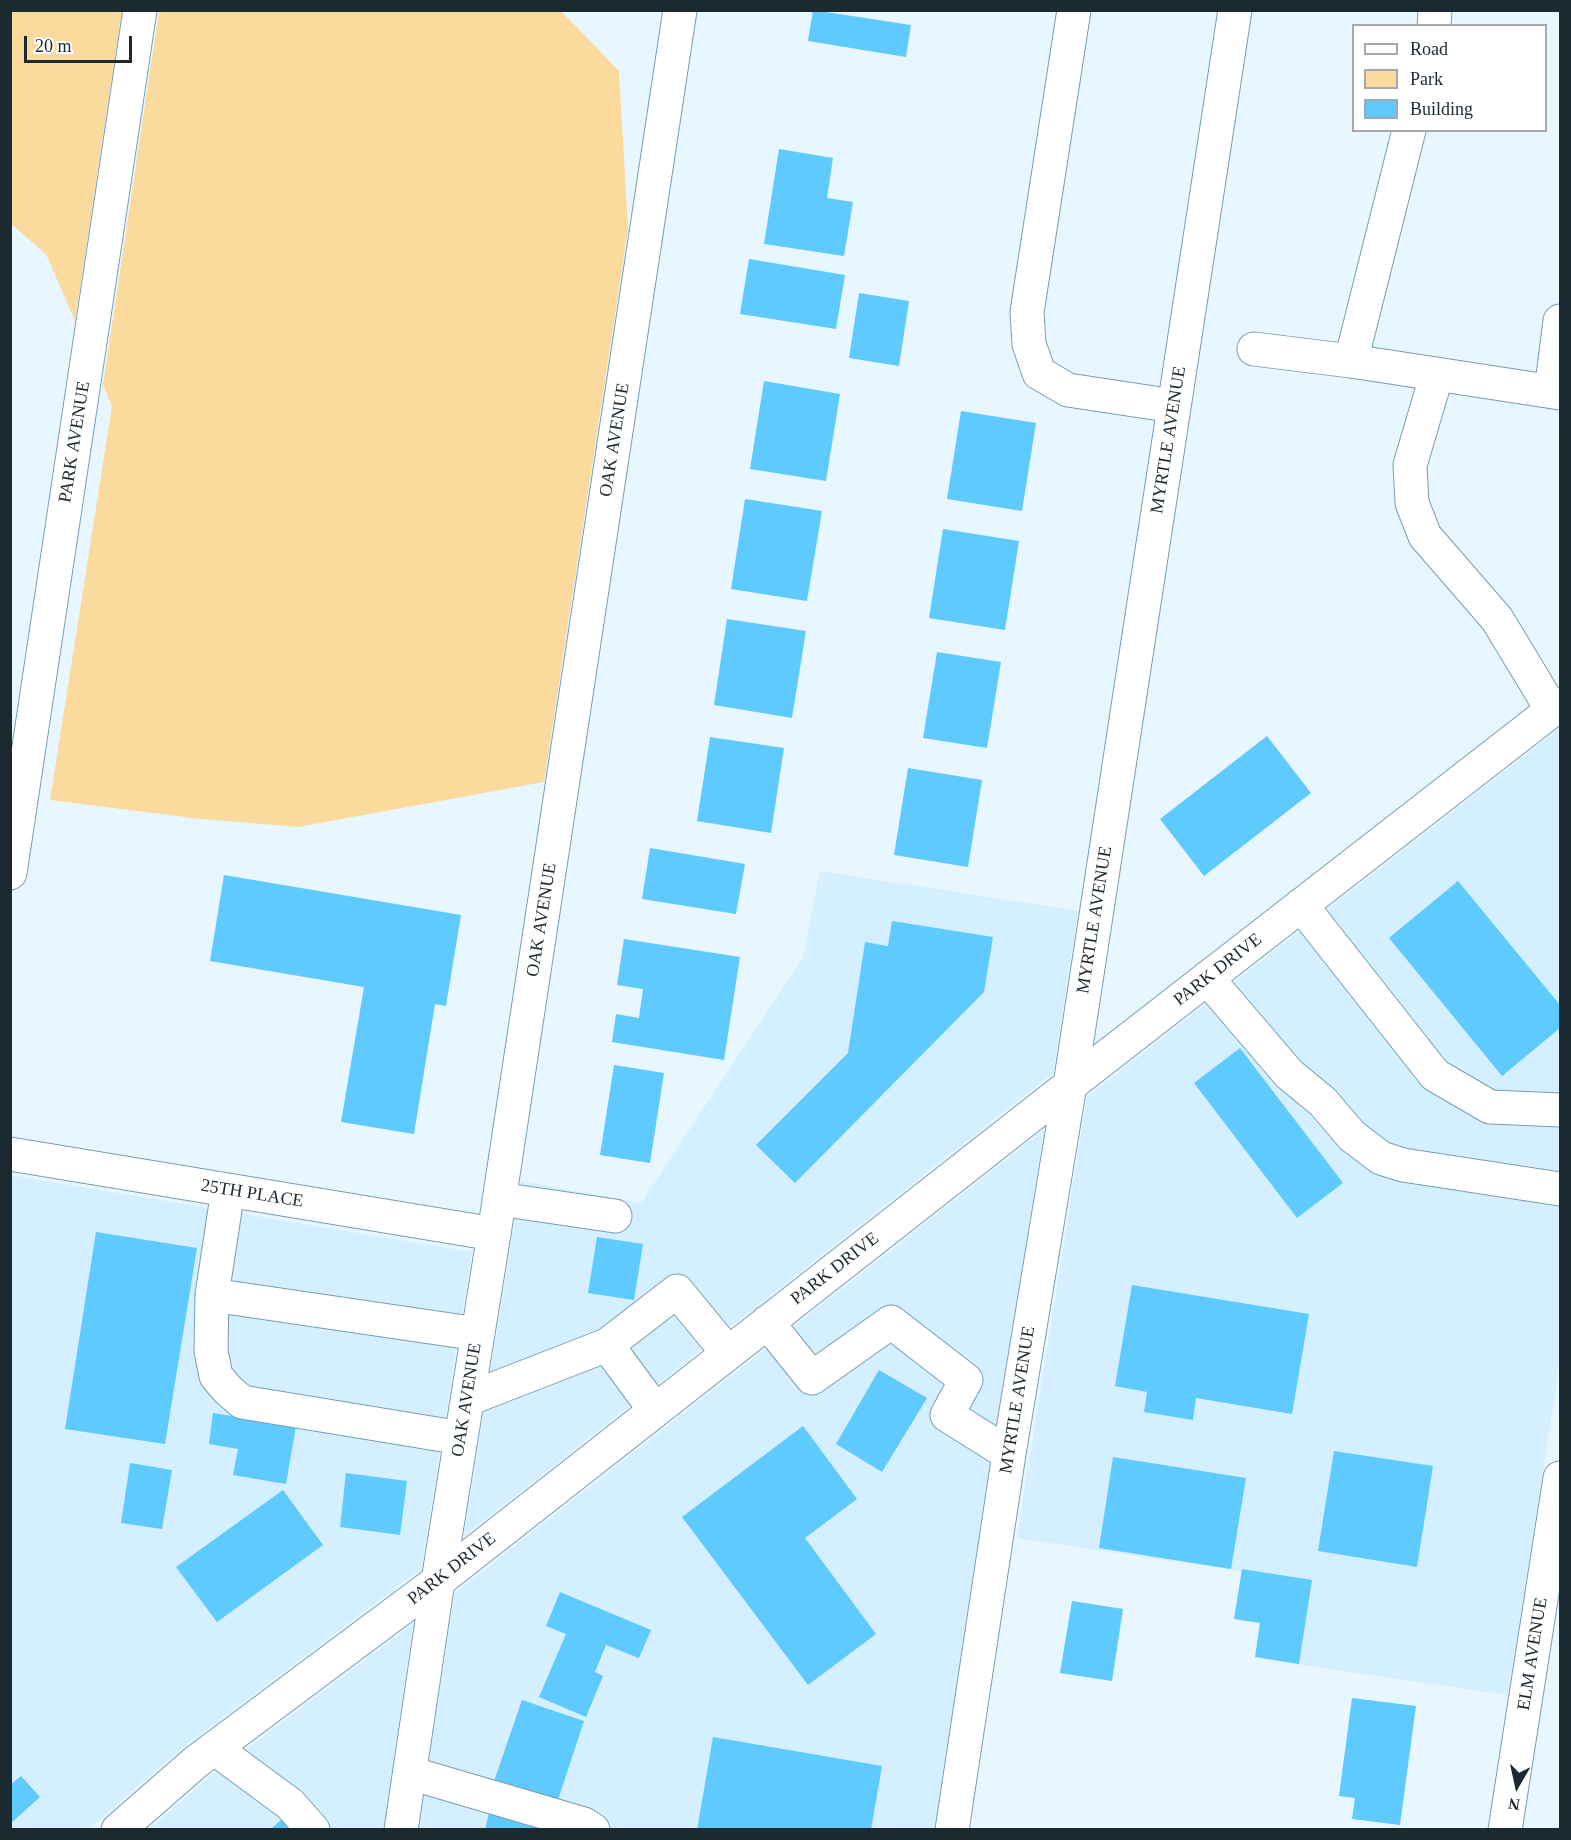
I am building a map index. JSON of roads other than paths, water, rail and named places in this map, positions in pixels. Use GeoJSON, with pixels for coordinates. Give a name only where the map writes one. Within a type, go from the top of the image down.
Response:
{"type":"FeatureCollection","features":[{"type":"Feature","properties":{"kind":"street","name":"PARK AVENUE"},"geometry":{"type":"LineString","coordinates":[[10,873],[140,10]]}},
{"type":"Feature","properties":{"kind":"street","name":"OAK AVENUE"},"geometry":{"type":"LineString","coordinates":[[401,1830],[680,10]]}},
{"type":"Feature","properties":{"kind":"street"},"geometry":{"type":"LineString","coordinates":[[1074,10],[1027,312],[1029,344],[1039,373],[1068,390],[1174,406]]}},
{"type":"Feature","properties":{"kind":"street","name":"MYRTLE AVENUE"},"geometry":{"type":"LineString","coordinates":[[952,1830],[1009,1454],[1070,1085],[1234,10]]}},
{"type":"Feature","properties":{"kind":"street"},"geometry":{"type":"LineString","coordinates":[[1351,361],[1408,132]]}},
{"type":"Feature","properties":{"kind":"street"},"geometry":{"type":"LineString","coordinates":[[1254,349],[1556,392],[1560,321]]}},
{"type":"Feature","properties":{"kind":"street","name":"PARK DRIVE"},"geometry":{"type":"LineString","coordinates":[[118,1830],[214,1748],[438,1581],[1556,707],[1497,619],[1425,536],[1412,503],[1410,465],[1437,374]]}},
{"type":"Feature","properties":{"kind":"street"},"geometry":{"type":"LineString","coordinates":[[1301,905],[1435,1075],[1490,1107],[1560,1110]]}},
{"type":"Feature","properties":{"kind":"street"},"geometry":{"type":"LineString","coordinates":[[1207,978],[1289,1074],[1323,1102],[1352,1136],[1381,1158],[1403,1165],[1560,1189]]}},
{"type":"Feature","properties":{"kind":"street","name":"25TH PLACE"},"geometry":{"type":"LineString","coordinates":[[10,1154],[494,1234]]}},
{"type":"Feature","properties":{"kind":"street"},"geometry":{"type":"LineString","coordinates":[[228,1190],[212,1295],[210,1351],[216,1376],[242,1402],[461,1438]]}},
{"type":"Feature","properties":{"kind":"street"},"geometry":{"type":"LineString","coordinates":[[499,1199],[615,1216]]}},
{"type":"Feature","properties":{"kind":"street"},"geometry":{"type":"LineString","coordinates":[[468,1399],[607,1345],[677,1291],[728,1353]]}},
{"type":"Feature","properties":{"kind":"street"},"geometry":{"type":"LineString","coordinates":[[212,1295],[478,1334]]}},
{"type":"Feature","properties":{"kind":"street"},"geometry":{"type":"LineString","coordinates":[[767,1322],[812,1378],[891,1322],[966,1380],[947,1415],[1009,1454]]}},
{"type":"Feature","properties":{"kind":"street"},"geometry":{"type":"LineString","coordinates":[[607,1345],[655,1410]]}},
{"type":"Feature","properties":{"kind":"street","name":"ELM AVENUE"},"geometry":{"type":"LineString","coordinates":[[1505,1830],[1560,1478]]}},
{"type":"Feature","properties":{"kind":"street"},"geometry":{"type":"LineString","coordinates":[[214,1748],[290,1804],[313,1830]]}},
{"type":"Feature","properties":{"kind":"street"},"geometry":{"type":"LineString","coordinates":[[410,1773],[584,1824],[592,1830]]}}]}
